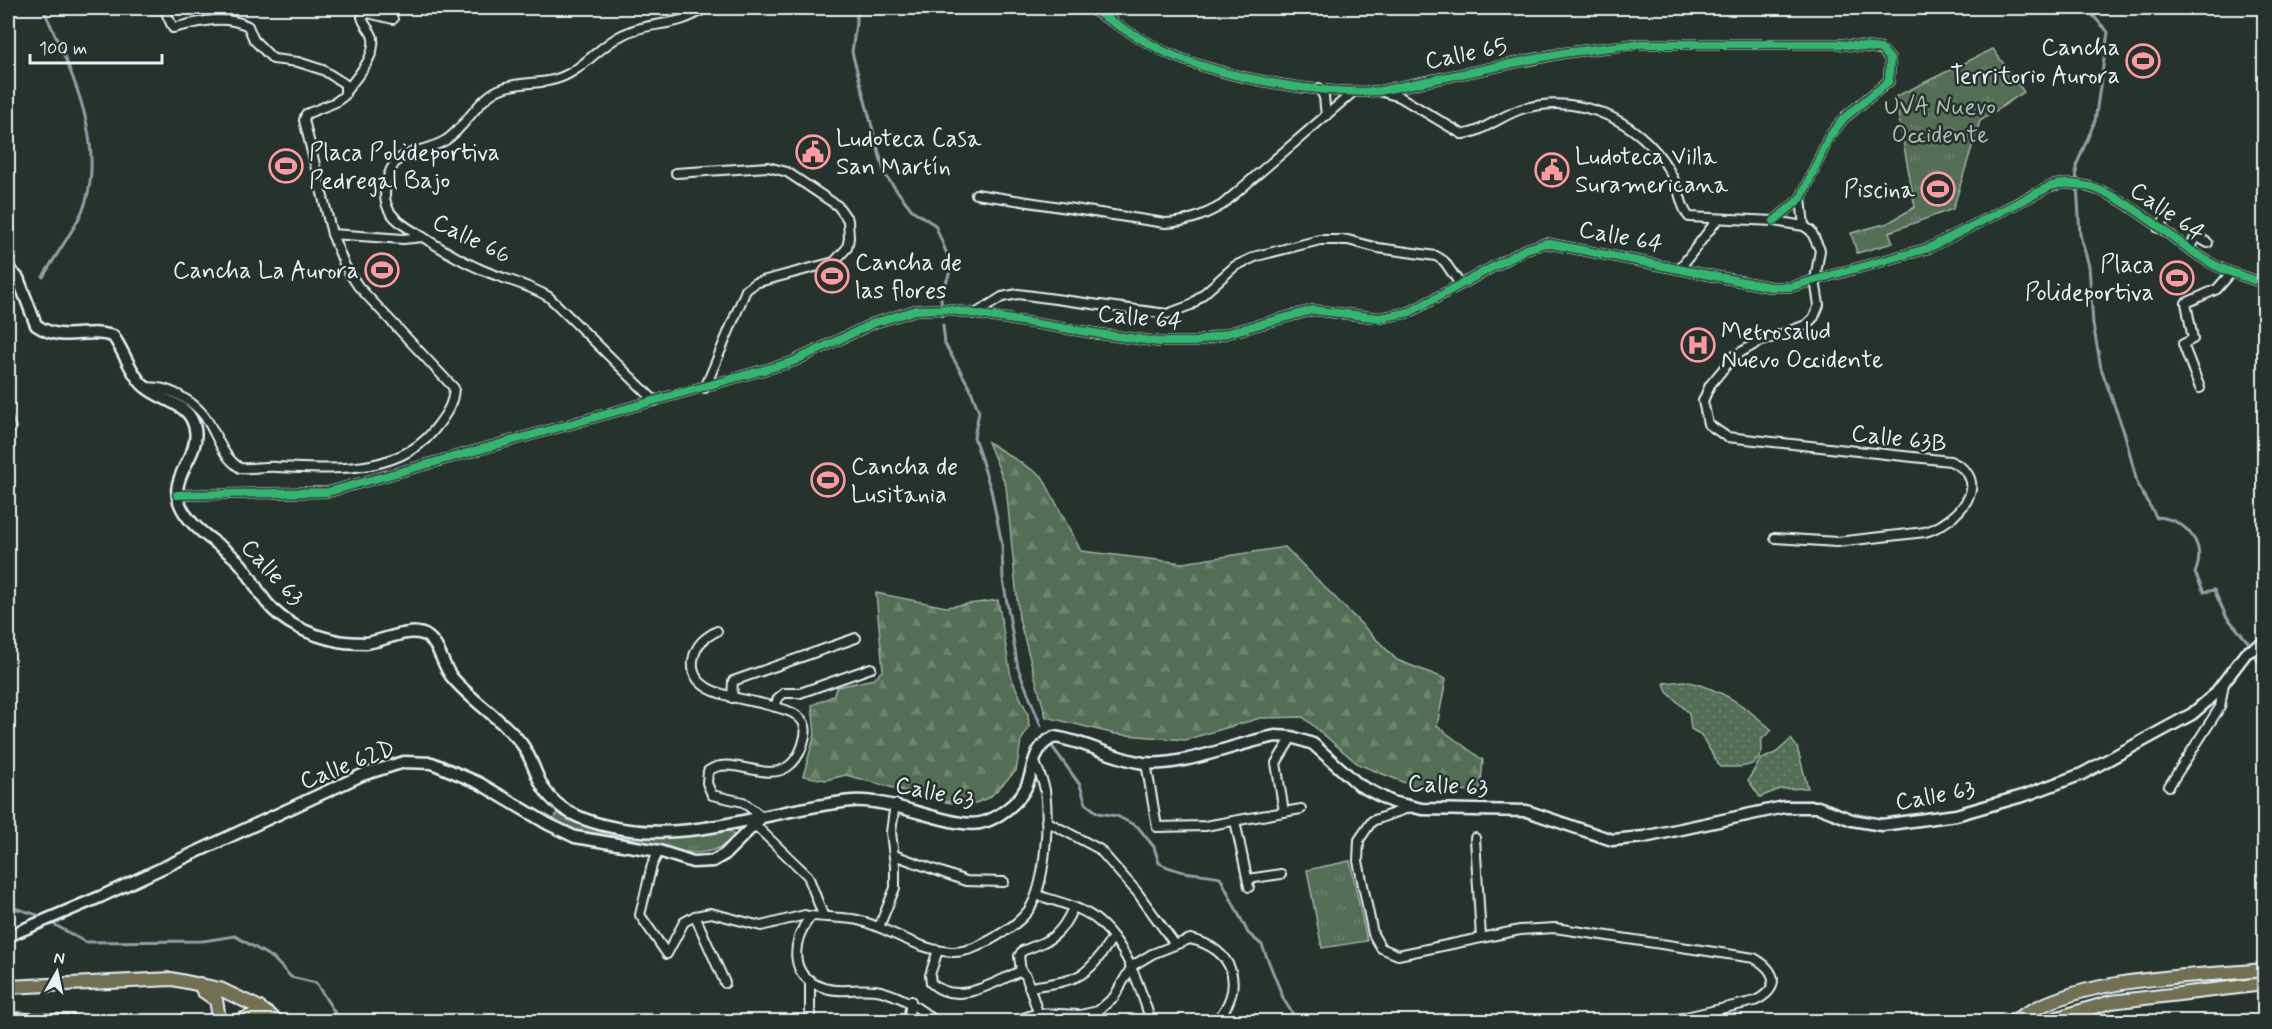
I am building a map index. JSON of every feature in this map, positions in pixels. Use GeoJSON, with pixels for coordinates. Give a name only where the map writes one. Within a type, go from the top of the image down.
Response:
{"type":"FeatureCollection","features":[{"type":"Feature","properties":{"kind":"highway"},"geometry":{"type":"LineString","coordinates":[[2012,1022],[2056,998],[2091,988],[2265,970]]}},
{"type":"Feature","properties":{"kind":"highway"},"geometry":{"type":"LineString","coordinates":[[8,985],[22,987],[144,978],[200,983],[240,997],[279,1022]]}},
{"type":"Feature","properties":{"kind":"highway"},"geometry":{"type":"LineString","coordinates":[[200,983],[203,991],[216,1000],[218,1012],[213,1022]]}},
{"type":"Feature","properties":{"kind":"highway"},"geometry":{"type":"LineString","coordinates":[[2044,1022],[2111,1002],[2265,984]]}},
{"type":"Feature","properties":{"kind":"highway"},"geometry":{"type":"LineString","coordinates":[[235,1022],[252,1016],[266,1022]]}},
{"type":"Feature","properties":{"kind":"highway"},"geometry":{"type":"LineString","coordinates":[[8,1019],[74,1022]]}},
{"type":"Feature","properties":{"kind":"highway"},"geometry":{"type":"LineString","coordinates":[[89,1022],[136,1022]]}},
{"type":"Feature","properties":{"kind":"main road"},"geometry":{"type":"LineString","coordinates":[[8,268],[18,278],[36,325],[55,335],[99,332],[113,336],[127,355],[136,377],[144,387],[180,406],[190,415],[194,426],[193,450],[181,469],[177,495]]}},
{"type":"Feature","properties":{"kind":"main road","name":"Calle 63"},"geometry":{"type":"LineString","coordinates":[[177,495],[189,519],[239,562],[268,605],[299,628],[326,638],[353,643],[409,633],[427,635],[435,643],[449,673],[460,686],[523,745],[549,795],[579,818],[632,831],[667,833],[703,830],[853,801],[895,804],[963,824],[984,823],[998,815],[1024,792],[1039,747],[1054,737],[1146,763],[1179,760],[1259,739],[1292,737],[1313,744],[1348,777],[1374,794],[1411,807],[1527,811],[1612,840],[1644,837],[1784,807],[1818,807],[1865,824],[1896,824],[1990,806],[2082,774],[2192,714],[2207,702],[2241,658],[2262,644]]}},
{"type":"Feature","properties":{"kind":"main road","name":"Calle 62D"},"geometry":{"type":"LineString","coordinates":[[8,936],[100,897],[362,776],[387,766],[417,760],[451,769],[574,837],[659,851],[693,862],[713,861],[730,850],[758,821]]}},
{"type":"Feature","properties":{"kind":"street"},"geometry":{"type":"LineString","coordinates":[[164,8],[173,28],[207,20],[241,23],[248,26],[254,40],[273,59],[298,62],[323,70],[340,79],[347,90]]}},
{"type":"Feature","properties":{"kind":"street","name":"Calle 66"},"geometry":{"type":"LineString","coordinates":[[655,402],[549,297],[533,287],[480,269],[423,237],[395,218],[385,201],[387,179],[392,167],[404,154],[446,139],[487,97],[500,89],[555,80],[568,75],[604,45],[625,33],[680,22],[705,8]]}},
{"type":"Feature","properties":{"kind":"street","name":"Calle 65"},"geometry":{"type":"LineString","coordinates":[[1089,8],[1171,55],[1212,69],[1352,93],[1379,91],[1563,53],[1636,44],[1868,45],[1881,49],[1890,59],[1889,81],[1859,104],[1829,136],[1801,198]]}},
{"type":"Feature","properties":{"kind":"street"},"geometry":{"type":"LineString","coordinates":[[144,387],[169,390],[198,406],[207,417],[226,455],[240,468],[328,470],[392,460],[426,443],[451,406],[454,388],[358,286],[345,266],[332,234],[304,120],[306,114],[336,102],[345,95],[372,53],[373,36],[363,23],[364,14],[393,19]]}},
{"type":"Feature","properties":{"kind":"street"},"geometry":{"type":"LineString","coordinates":[[1319,88],[1324,97],[1326,116]]}},
{"type":"Feature","properties":{"kind":"street"},"geometry":{"type":"LineString","coordinates":[[1379,91],[1400,97],[1462,134],[1471,134],[1504,115],[1539,105],[1565,105],[1595,110],[1632,128],[1645,141],[1674,179],[1682,208],[1689,217],[1774,221],[1804,226]]}},
{"type":"Feature","properties":{"kind":"street"},"geometry":{"type":"LineString","coordinates":[[976,194],[1165,223],[1182,222],[1222,205],[1352,93]]}},
{"type":"Feature","properties":{"kind":"street"},"geometry":{"type":"LineString","coordinates":[[676,173],[768,166],[787,172],[838,206],[845,213],[850,229],[847,248],[834,262],[755,283],[746,290],[705,388]]}},
{"type":"Feature","properties":{"kind":"street","name":"Calle 64"},"geometry":{"type":"LineString","coordinates":[[177,495],[328,492],[347,489],[461,454],[655,402],[792,362],[874,323],[916,310],[945,309],[1160,342],[1195,342],[1313,310],[1365,318],[1410,312],[1526,249],[1546,243],[1681,267],[1770,287],[1790,287],[1929,249],[2051,186],[2064,183],[2093,186],[2121,201],[2189,249],[2230,274],[2265,284]]}},
{"type":"Feature","properties":{"kind":"street"},"geometry":{"type":"LineString","coordinates":[[1774,221],[1801,198]]}},
{"type":"Feature","properties":{"kind":"street"},"geometry":{"type":"LineString","coordinates":[[1801,198],[1804,226],[1819,243],[1815,280]]}},
{"type":"Feature","properties":{"kind":"street"},"geometry":{"type":"LineString","coordinates":[[2158,228],[2168,216]]}},
{"type":"Feature","properties":{"kind":"street"},"geometry":{"type":"LineString","coordinates":[[1681,267],[1717,220]]}},
{"type":"Feature","properties":{"kind":"street"},"geometry":{"type":"LineString","coordinates":[[332,234],[403,239],[423,237]]}},
{"type":"Feature","properties":{"kind":"street"},"geometry":{"type":"LineString","coordinates":[[2189,249],[2196,236],[2208,243]]}},
{"type":"Feature","properties":{"kind":"street"},"geometry":{"type":"LineString","coordinates":[[975,314],[1002,297],[1018,294],[1167,314],[1191,305],[1219,278],[1257,255],[1320,240],[1348,240],[1378,248],[1436,255],[1444,261],[1460,284]]}},
{"type":"Feature","properties":{"kind":"street"},"geometry":{"type":"LineString","coordinates":[[2200,388],[2182,344],[2193,339],[2186,303],[2217,289],[2230,274]]}},
{"type":"Feature","properties":{"kind":"street","name":"Calle 63B"},"geometry":{"type":"LineString","coordinates":[[1775,538],[1837,542],[1934,529],[1968,502],[1970,478],[1958,465],[1950,461],[1726,437],[1713,429],[1706,419],[1703,401],[1710,385],[1734,356],[1806,325],[1814,317],[1820,305],[1815,280]]}},
{"type":"Feature","properties":{"kind":"street"},"geometry":{"type":"LineString","coordinates":[[717,631],[705,637],[697,646],[693,668],[699,680],[732,698],[795,712],[804,722],[805,738],[791,764],[779,771],[714,767],[708,771],[707,777],[712,795],[743,802],[808,876],[823,915]]}},
{"type":"Feature","properties":{"kind":"street"},"geometry":{"type":"LineString","coordinates":[[732,698],[733,681],[856,638]]}},
{"type":"Feature","properties":{"kind":"street"},"geometry":{"type":"LineString","coordinates":[[775,707],[778,698],[784,693],[800,693],[871,668]]}},
{"type":"Feature","properties":{"kind":"street"},"geometry":{"type":"LineString","coordinates":[[2169,786],[2220,707],[2224,681]]}},
{"type":"Feature","properties":{"kind":"street"},"geometry":{"type":"LineString","coordinates":[[1284,812],[1276,763],[1292,737]]}},
{"type":"Feature","properties":{"kind":"street"},"geometry":{"type":"LineString","coordinates":[[659,851],[652,865],[640,915],[667,954],[684,921],[711,913],[761,926],[779,924],[805,915],[846,917],[938,950],[955,952],[973,949],[1017,923],[1037,895],[1046,821],[1044,784],[1034,759]]}},
{"type":"Feature","properties":{"kind":"street"},"geometry":{"type":"LineString","coordinates":[[1146,763],[1157,827],[1205,826],[1301,809]]}},
{"type":"Feature","properties":{"kind":"street"},"geometry":{"type":"LineString","coordinates":[[879,927],[894,894],[894,855],[891,832],[895,804]]}},
{"type":"Feature","properties":{"kind":"street"},"geometry":{"type":"LineString","coordinates":[[1411,807],[1372,821],[1359,840],[1358,861],[1374,939],[1385,951],[1398,955],[1520,930],[1555,928],[1754,958],[1766,965],[1773,977],[1773,986],[1767,995],[1755,1001],[1696,1018],[1664,1022]]}},
{"type":"Feature","properties":{"kind":"street"},"geometry":{"type":"LineString","coordinates":[[1046,821],[1099,849],[1137,892],[1174,943]]}},
{"type":"Feature","properties":{"kind":"street"},"geometry":{"type":"LineString","coordinates":[[1235,821],[1249,883],[1281,874]]}},
{"type":"Feature","properties":{"kind":"street"},"geometry":{"type":"LineString","coordinates":[[1475,838],[1481,938]]}},
{"type":"Feature","properties":{"kind":"street"},"geometry":{"type":"LineString","coordinates":[[894,855],[966,881],[1004,882]]}},
{"type":"Feature","properties":{"kind":"street"},"geometry":{"type":"LineString","coordinates":[[1037,895],[1092,916],[1112,938],[1132,966],[1152,1022]]}},
{"type":"Feature","properties":{"kind":"street"},"geometry":{"type":"LineString","coordinates":[[1041,1022],[1021,971],[1019,956],[1022,951],[1053,940],[1065,925],[1073,908]]}},
{"type":"Feature","properties":{"kind":"street"},"geometry":{"type":"LineString","coordinates":[[695,916],[725,983]]}},
{"type":"Feature","properties":{"kind":"street"},"geometry":{"type":"LineString","coordinates":[[810,917],[799,931],[795,954],[802,972],[810,980],[825,989],[878,991],[911,1001],[937,1022]]}},
{"type":"Feature","properties":{"kind":"street"},"geometry":{"type":"LineString","coordinates":[[1029,987],[1076,979],[1089,971],[1112,938]]}},
{"type":"Feature","properties":{"kind":"street"},"geometry":{"type":"LineString","coordinates":[[1012,1022],[1038,1012],[1080,1015],[1098,1011],[1114,997],[1132,966],[1174,943],[1190,939],[1203,941],[1215,947],[1231,968],[1233,984],[1230,998],[1223,1013],[1215,1022]]}},
{"type":"Feature","properties":{"kind":"street"},"geometry":{"type":"LineString","coordinates":[[938,950],[930,975],[931,983],[949,993],[970,993],[1021,971]]}},
{"type":"Feature","properties":{"kind":"street"},"geometry":{"type":"LineString","coordinates":[[810,980],[810,1022]]}},
{"type":"Feature","properties":{"kind":"street"},"geometry":{"type":"LineString","coordinates":[[908,1022],[911,1001]]}},
{"type":"Feature","properties":{"kind":"green space","name":"UVA Nuevo Occidente"},"geometry":{"type":"Polygon","coordinates":[[[1993,49],[2024,92],[1980,121],[1953,209],[1889,232],[1893,243],[1857,253],[1851,233],[1888,223],[1915,207],[1895,97],[1993,49]]]}},
{"type":"Feature","properties":{"kind":"green space"},"geometry":{"type":"Polygon","coordinates":[[[988,442],[1042,476],[1081,551],[1183,563],[1285,547],[1397,660],[1446,679],[1437,726],[1483,760],[1480,791],[1420,789],[1358,764],[1303,717],[1260,718],[1185,740],[1115,734],[1046,717],[1019,619],[1006,486],[988,442]]]}},
{"type":"Feature","properties":{"kind":"green space"},"geometry":{"type":"Polygon","coordinates":[[[876,593],[946,607],[998,600],[1011,677],[1028,714],[1029,727],[1021,741],[1016,771],[990,797],[971,805],[945,802],[846,775],[826,780],[803,776],[815,734],[812,705],[833,696],[837,687],[874,679],[883,670],[876,593]]]}},
{"type":"Feature","properties":{"kind":"green space"},"geometry":{"type":"Polygon","coordinates":[[[1685,681],[1711,689],[1732,699],[1772,730],[1762,739],[1762,749],[1757,761],[1746,766],[1720,767],[1701,735],[1691,729],[1689,713],[1667,692],[1664,683],[1685,681]]]}},
{"type":"Feature","properties":{"kind":"green space"},"geometry":{"type":"Polygon","coordinates":[[[1791,739],[1797,747],[1808,788],[1780,789],[1760,797],[1748,780],[1760,760],[1777,752],[1791,739]]]}},
{"type":"Feature","properties":{"kind":"green space"},"geometry":{"type":"Polygon","coordinates":[[[557,813],[584,826],[622,834],[625,838],[576,830],[553,820],[557,813]]]}},
{"type":"Feature","properties":{"kind":"green space"},"geometry":{"type":"Polygon","coordinates":[[[730,831],[735,836],[722,846],[697,853],[683,852],[627,838],[630,834],[660,837],[730,831]]]}},
{"type":"Feature","properties":{"kind":"green space"},"geometry":{"type":"Polygon","coordinates":[[[1350,861],[1367,941],[1322,948],[1307,870],[1350,861]]]}},
{"type":"Feature","properties":{"kind":"waterway"},"geometry":{"type":"LineString","coordinates":[[43,8],[73,77],[81,102],[91,151],[91,176],[83,209],[43,277]]}},
{"type":"Feature","properties":{"kind":"waterway"},"geometry":{"type":"LineString","coordinates":[[858,8],[852,52],[885,175],[912,210],[935,225],[952,266],[941,297],[942,316]]}},
{"type":"Feature","properties":{"kind":"waterway"},"geometry":{"type":"LineString","coordinates":[[2086,8],[2108,32],[2095,121],[2076,166],[2080,235],[2089,266],[2093,324],[2101,368],[2125,435],[2138,486],[2157,518]]}},
{"type":"Feature","properties":{"kind":"waterway"},"geometry":{"type":"LineString","coordinates":[[943,325],[945,344],[970,388],[979,412],[974,437],[991,490],[1002,544],[1003,579],[1018,668],[1041,726]]}},
{"type":"Feature","properties":{"kind":"waterway"},"geometry":{"type":"LineString","coordinates":[[8,409],[16,428],[8,444]]}},
{"type":"Feature","properties":{"kind":"waterway"},"geometry":{"type":"LineString","coordinates":[[2156,517],[2176,522],[2191,534],[2198,552],[2195,573],[2204,592],[2214,590],[2226,616],[2248,642]]}},
{"type":"Feature","properties":{"kind":"waterway"},"geometry":{"type":"LineString","coordinates":[[2254,653],[2264,675]]}},
{"type":"Feature","properties":{"kind":"waterway"},"geometry":{"type":"LineString","coordinates":[[1049,742],[1080,785],[1086,804],[1098,813],[1117,816],[1138,827],[1154,847],[1159,863],[1182,871],[1220,877],[1248,933],[1262,945],[1284,1000],[1298,1022]]}},
{"type":"Feature","properties":{"kind":"waterway"},"geometry":{"type":"LineString","coordinates":[[8,905],[42,917]]}},
{"type":"Feature","properties":{"kind":"waterway"},"geometry":{"type":"LineString","coordinates":[[50,922],[85,942],[203,941],[235,936],[273,958],[291,977],[316,983],[335,1013],[334,1022]]}},
{"type":"Feature","properties":{"kind":"cycle path"},"geometry":{"type":"LineString","coordinates":[[1089,8],[1151,45],[1172,55],[1219,71],[1274,83],[1355,92],[1379,91],[1563,53],[1636,44],[1839,44],[1881,49],[1890,59],[1889,81],[1844,118],[1829,137],[1801,198],[1774,221]]}},
{"type":"Feature","properties":{"kind":"cycle path"},"geometry":{"type":"LineString","coordinates":[[177,495],[328,492],[792,362],[874,323],[916,310],[945,309],[1160,342],[1195,342],[1313,310],[1380,318],[1410,312],[1526,249],[1546,243],[1770,287],[1790,287],[1929,248],[2051,186],[2072,184],[2093,188],[2113,197],[2134,209],[2209,262],[2264,284]]}},
{"type":"Feature","properties":{"kind":"place","name":"Cancha Territorio Aurora"},"geometry":{"type":"Point","coordinates":[2143,61]}},
{"type":"Feature","properties":{"kind":"place","name":"Ludoteca Casa San Martín"},"geometry":{"type":"Point","coordinates":[813,152]}},
{"type":"Feature","properties":{"kind":"place","name":"Placa Polideportiva Pedregal Bajo"},"geometry":{"type":"Point","coordinates":[286,166]}},
{"type":"Feature","properties":{"kind":"place","name":"Ludoteca Villa Suramericana"},"geometry":{"type":"Point","coordinates":[1552,170]}},
{"type":"Feature","properties":{"kind":"place","name":"Piscina"},"geometry":{"type":"Point","coordinates":[1938,189]}},
{"type":"Feature","properties":{"kind":"place","name":"Cancha La Aurora"},"geometry":{"type":"Point","coordinates":[382,270]}},
{"type":"Feature","properties":{"kind":"place","name":"Cancha de las flores"},"geometry":{"type":"Point","coordinates":[832,276]}},
{"type":"Feature","properties":{"kind":"place","name":"Placa Polideportiva"},"geometry":{"type":"Point","coordinates":[2177,278]}},
{"type":"Feature","properties":{"kind":"place","name":"Metrosalud Nuevo Occidente"},"geometry":{"type":"Point","coordinates":[1698,345]}},
{"type":"Feature","properties":{"kind":"place","name":"Cancha de Lusitania"},"geometry":{"type":"Point","coordinates":[828,480]}}]}
